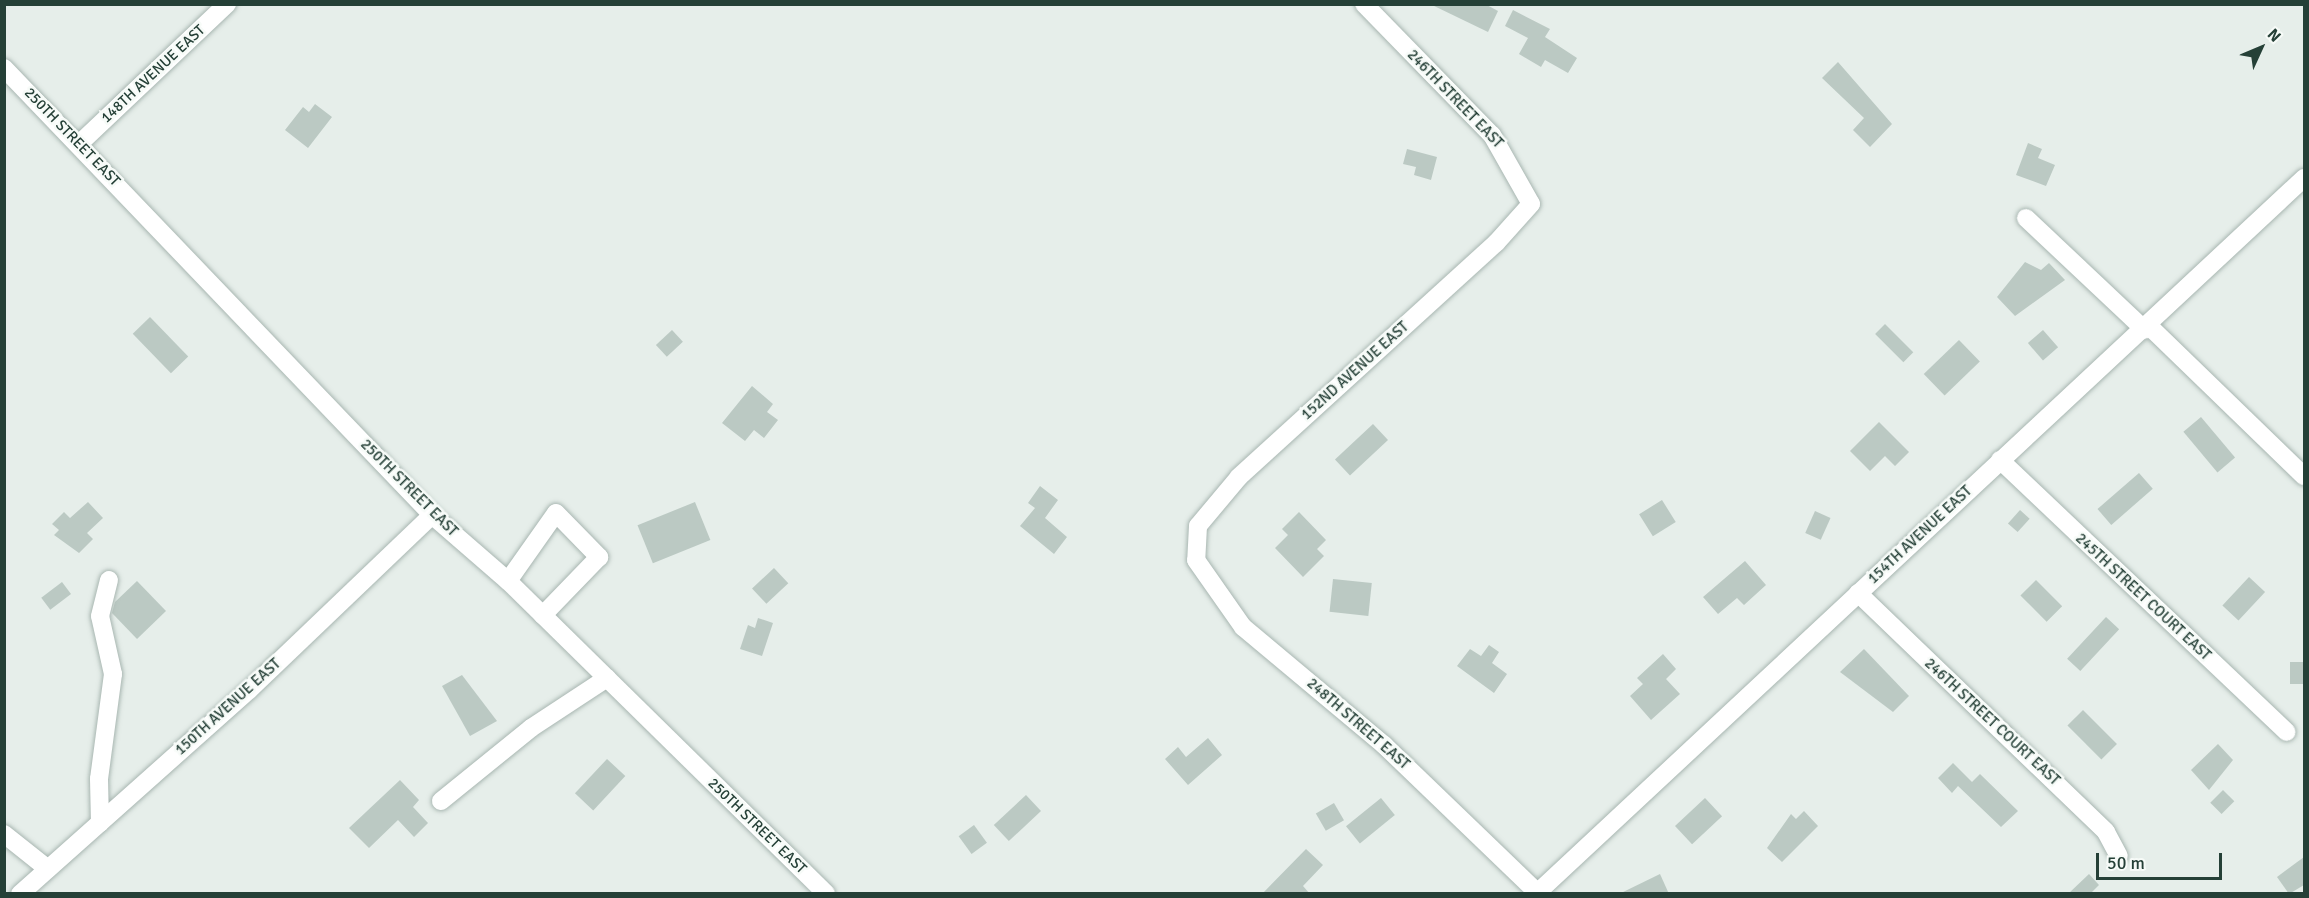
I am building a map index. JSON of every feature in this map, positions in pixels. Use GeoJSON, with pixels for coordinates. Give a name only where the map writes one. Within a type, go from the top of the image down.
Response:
{"type":"FeatureCollection","features":[{"type":"Feature","properties":{"kind":"street","name":"148TH AVENUE EAST"},"geometry":{"type":"LineString","coordinates":[[79,144],[227,4]]}},
{"type":"Feature","properties":{"kind":"street","name":"246TH STREET EAST"},"geometry":{"type":"LineString","coordinates":[[1364,4],[1492,135],[1531,204]]}},
{"type":"Feature","properties":{"kind":"street","name":"250TH STREET EAST"},"geometry":{"type":"LineString","coordinates":[[4,68],[432,515],[508,581],[826,894]]}},
{"type":"Feature","properties":{"kind":"street","name":"154TH AVENUE EAST"},"geometry":{"type":"LineString","coordinates":[[1537,893],[2000,460],[2147,328],[2304,178]]}},
{"type":"Feature","properties":{"kind":"street","name":"152ND AVENUE EAST"},"geometry":{"type":"LineString","coordinates":[[1194,547],[1204,517],[1239,477],[1496,243],[1531,204]]}},
{"type":"Feature","properties":{"kind":"street"},"geometry":{"type":"LineString","coordinates":[[2026,218],[2304,476]]}},
{"type":"Feature","properties":{"kind":"street","name":"245TH STREET COURT EAST"},"geometry":{"type":"LineString","coordinates":[[2000,460],[2287,732]]}},
{"type":"Feature","properties":{"kind":"street"},"geometry":{"type":"LineString","coordinates":[[508,581],[556,513],[599,557],[543,615]]}},
{"type":"Feature","properties":{"kind":"street","name":"150TH AVENUE EAST"},"geometry":{"type":"LineString","coordinates":[[20,894],[100,823],[432,515]]}},
{"type":"Feature","properties":{"kind":"street","name":"248TH STREET EAST"},"geometry":{"type":"LineString","coordinates":[[1194,547],[1204,577],[1243,627],[1383,746],[1537,893]]}},
{"type":"Feature","properties":{"kind":"street"},"geometry":{"type":"LineString","coordinates":[[100,823],[99,779],[113,674],[100,616],[109,580]]}},
{"type":"Feature","properties":{"kind":"street","name":"246TH STREET COURT EAST"},"geometry":{"type":"LineString","coordinates":[[1858,593],[2106,832],[2119,856]]}},
{"type":"Feature","properties":{"kind":"street"},"geometry":{"type":"LineString","coordinates":[[441,801],[531,728],[607,678]]}},
{"type":"Feature","properties":{"kind":"street"},"geometry":{"type":"LineString","coordinates":[[4,834],[48,869]]}},
{"type":"Feature","properties":{"kind":"building"},"geometry":{"type":"Polygon","coordinates":[[[1430,4],[1485,4],[1498,11],[1488,32],[1430,4]]]}},
{"type":"Feature","properties":{"kind":"building"},"geometry":{"type":"Polygon","coordinates":[[[1513,10],[1550,29],[1545,37],[1577,58],[1568,73],[1545,60],[1541,67],[1519,54],[1528,38],[1505,26],[1513,10]]]}},
{"type":"Feature","properties":{"kind":"building"},"geometry":{"type":"Polygon","coordinates":[[[1838,62],[1892,124],[1870,147],[1853,130],[1864,118],[1822,78],[1838,62]]]}},
{"type":"Feature","properties":{"kind":"building"},"geometry":{"type":"Polygon","coordinates":[[[315,104],[332,117],[308,148],[285,130],[303,107],[309,112],[315,104]]]}},
{"type":"Feature","properties":{"kind":"building"},"geometry":{"type":"Polygon","coordinates":[[[2028,143],[2042,149],[2038,158],[2055,165],[2046,186],[2016,175],[2028,143]]]}},
{"type":"Feature","properties":{"kind":"building"},"geometry":{"type":"Polygon","coordinates":[[[1407,149],[1437,157],[1431,180],[1414,175],[1416,167],[1403,164],[1407,149]]]}},
{"type":"Feature","properties":{"kind":"building"},"geometry":{"type":"Polygon","coordinates":[[[2025,262],[2041,270],[2049,263],[2065,280],[2015,316],[1997,297],[2025,262]]]}},
{"type":"Feature","properties":{"kind":"building"},"geometry":{"type":"Polygon","coordinates":[[[150,317],[188,357],[171,373],[133,334],[150,317]]]}},
{"type":"Feature","properties":{"kind":"building"},"geometry":{"type":"Polygon","coordinates":[[[1885,324],[1913,352],[1903,362],[1875,334],[1885,324]]]}},
{"type":"Feature","properties":{"kind":"building"},"geometry":{"type":"Polygon","coordinates":[[[672,330],[683,342],[667,357],[656,345],[672,330]]]}},
{"type":"Feature","properties":{"kind":"building"},"geometry":{"type":"Polygon","coordinates":[[[2043,330],[2058,347],[2043,360],[2028,343],[2043,330]]]}},
{"type":"Feature","properties":{"kind":"building"},"geometry":{"type":"Polygon","coordinates":[[[1959,340],[1980,362],[1945,396],[1924,374],[1959,340]]]}},
{"type":"Feature","properties":{"kind":"building"},"geometry":{"type":"Polygon","coordinates":[[[752,386],[773,404],[767,412],[778,420],[764,438],[754,430],[745,441],[722,423],[752,386]]]}},
{"type":"Feature","properties":{"kind":"building"},"geometry":{"type":"Polygon","coordinates":[[[2201,417],[2235,458],[2217,472],[2183,432],[2201,417]]]}},
{"type":"Feature","properties":{"kind":"building"},"geometry":{"type":"Polygon","coordinates":[[[1879,422],[1909,452],[1895,466],[1885,456],[1870,471],[1850,451],[1879,422]]]}},
{"type":"Feature","properties":{"kind":"building"},"geometry":{"type":"Polygon","coordinates":[[[1373,424],[1388,440],[1350,476],[1335,459],[1373,424]]]}},
{"type":"Feature","properties":{"kind":"building"},"geometry":{"type":"Polygon","coordinates":[[[2139,473],[2153,489],[2111,525],[2097,509],[2139,473]]]}},
{"type":"Feature","properties":{"kind":"building"},"geometry":{"type":"Polygon","coordinates":[[[1040,486],[1058,500],[1045,518],[1067,537],[1054,554],[1020,526],[1035,508],[1028,503],[1040,486]]]}},
{"type":"Feature","properties":{"kind":"building"},"geometry":{"type":"Polygon","coordinates":[[[1662,500],[1676,522],[1653,536],[1639,514],[1662,500]]]}},
{"type":"Feature","properties":{"kind":"building"},"geometry":{"type":"Polygon","coordinates":[[[88,502],[103,518],[87,533],[93,539],[79,553],[54,535],[59,530],[52,524],[64,512],[70,518],[88,502]]]}},
{"type":"Feature","properties":{"kind":"building"},"geometry":{"type":"Polygon","coordinates":[[[695,502],[710,540],[653,563],[638,525],[695,502]]]}},
{"type":"Feature","properties":{"kind":"building"},"geometry":{"type":"Polygon","coordinates":[[[2020,510],[2030,519],[2018,532],[2008,523],[2020,510]]]}},
{"type":"Feature","properties":{"kind":"building"},"geometry":{"type":"Polygon","coordinates":[[[1815,511],[1831,518],[1821,540],[1805,533],[1815,511]]]}},
{"type":"Feature","properties":{"kind":"building"},"geometry":{"type":"Polygon","coordinates":[[[1299,512],[1326,540],[1317,549],[1324,556],[1303,577],[1275,548],[1288,535],[1282,529],[1299,512]]]}},
{"type":"Feature","properties":{"kind":"building"},"geometry":{"type":"Polygon","coordinates":[[[1745,561],[1766,585],[1744,605],[1737,598],[1718,614],[1703,597],[1745,561]]]}},
{"type":"Feature","properties":{"kind":"building"},"geometry":{"type":"Polygon","coordinates":[[[774,568],[788,583],[766,604],[752,588],[774,568]]]}},
{"type":"Feature","properties":{"kind":"building"},"geometry":{"type":"Polygon","coordinates":[[[2249,577],[2265,592],[2238,621],[2222,606],[2249,577]]]}},
{"type":"Feature","properties":{"kind":"building"},"geometry":{"type":"Polygon","coordinates":[[[1333,579],[1372,583],[1368,616],[1330,612],[1333,579]]]}},
{"type":"Feature","properties":{"kind":"building"},"geometry":{"type":"Polygon","coordinates":[[[2036,580],[2062,606],[2047,622],[2020,596],[2036,580]]]}},
{"type":"Feature","properties":{"kind":"building"},"geometry":{"type":"Polygon","coordinates":[[[137,581],[166,611],[137,639],[112,613],[115,602],[137,581]]]}},
{"type":"Feature","properties":{"kind":"building"},"geometry":{"type":"Polygon","coordinates":[[[62,582],[71,594],[50,610],[41,598],[62,582]]]}},
{"type":"Feature","properties":{"kind":"building"},"geometry":{"type":"Polygon","coordinates":[[[2106,617],[2119,629],[2080,671],[2067,659],[2106,617]]]}},
{"type":"Feature","properties":{"kind":"building"},"geometry":{"type":"Polygon","coordinates":[[[758,618],[773,623],[762,656],[740,649],[748,625],[755,628],[758,618]]]}},
{"type":"Feature","properties":{"kind":"building"},"geometry":{"type":"Polygon","coordinates":[[[1489,645],[1499,652],[1492,663],[1507,674],[1494,693],[1457,666],[1470,649],[1481,656],[1489,645]]]}},
{"type":"Feature","properties":{"kind":"building"},"geometry":{"type":"Polygon","coordinates":[[[1864,649],[1909,696],[1893,712],[1840,672],[1864,649]]]}},
{"type":"Feature","properties":{"kind":"building"},"geometry":{"type":"Polygon","coordinates":[[[1663,654],[1676,669],[1666,679],[1680,694],[1651,720],[1630,696],[1643,684],[1637,678],[1663,654]]]}},
{"type":"Feature","properties":{"kind":"building"},"geometry":{"type":"Polygon","coordinates":[[[2290,662],[2304,662],[2304,684],[2290,684],[2290,662]]]}},
{"type":"Feature","properties":{"kind":"building"},"geometry":{"type":"Polygon","coordinates":[[[462,675],[497,721],[470,736],[442,686],[462,675]]]}},
{"type":"Feature","properties":{"kind":"building"},"geometry":{"type":"Polygon","coordinates":[[[2083,710],[2117,744],[2101,759],[2067,726],[2083,710]]]}},
{"type":"Feature","properties":{"kind":"building"},"geometry":{"type":"Polygon","coordinates":[[[1208,738],[1222,755],[1188,785],[1165,759],[1178,747],[1186,757],[1208,738]]]}},
{"type":"Feature","properties":{"kind":"building"},"geometry":{"type":"Polygon","coordinates":[[[2218,744],[2233,760],[2209,790],[2191,770],[2218,744]]]}},
{"type":"Feature","properties":{"kind":"building"},"geometry":{"type":"Polygon","coordinates":[[[607,759],[625,776],[593,810],[575,793],[607,759]]]}},
{"type":"Feature","properties":{"kind":"building"},"geometry":{"type":"Polygon","coordinates":[[[1953,763],[1972,782],[1980,774],[2018,811],[2001,827],[1958,786],[1952,793],[1938,778],[1953,763]]]}},
{"type":"Feature","properties":{"kind":"building"},"geometry":{"type":"Polygon","coordinates":[[[400,780],[419,800],[413,807],[428,823],[414,837],[398,820],[369,848],[349,828],[400,780]]]}},
{"type":"Feature","properties":{"kind":"building"},"geometry":{"type":"Polygon","coordinates":[[[2223,790],[2234,801],[2222,814],[2210,803],[2223,790]]]}},
{"type":"Feature","properties":{"kind":"building"},"geometry":{"type":"Polygon","coordinates":[[[1026,795],[1041,811],[1009,841],[994,825],[1026,795]]]}},
{"type":"Feature","properties":{"kind":"building"},"geometry":{"type":"Polygon","coordinates":[[[1381,798],[1395,815],[1360,843],[1346,826],[1381,798]]]}},
{"type":"Feature","properties":{"kind":"building"},"geometry":{"type":"Polygon","coordinates":[[[1705,798],[1722,816],[1692,844],[1675,826],[1705,798]]]}},
{"type":"Feature","properties":{"kind":"building"},"geometry":{"type":"Polygon","coordinates":[[[1334,803],[1344,820],[1326,831],[1316,813],[1334,803]]]}},
{"type":"Feature","properties":{"kind":"building"},"geometry":{"type":"Polygon","coordinates":[[[1804,811],[1818,826],[1782,862],[1767,848],[1791,814],[1796,819],[1804,811]]]}},
{"type":"Feature","properties":{"kind":"building"},"geometry":{"type":"Polygon","coordinates":[[[974,825],[987,843],[972,854],[959,836],[974,825]]]}},
{"type":"Feature","properties":{"kind":"building"},"geometry":{"type":"Polygon","coordinates":[[[1306,849],[1323,865],[1303,886],[1310,894],[1262,894],[1306,849]]]}},
{"type":"Feature","properties":{"kind":"building"},"geometry":{"type":"Polygon","coordinates":[[[2304,857],[2304,885],[2289,894],[2277,877],[2304,857]]]}},
{"type":"Feature","properties":{"kind":"building"},"geometry":{"type":"Polygon","coordinates":[[[1660,874],[1669,894],[1619,894],[1660,874]]]}},
{"type":"Feature","properties":{"kind":"building"},"geometry":{"type":"Polygon","coordinates":[[[2089,874],[2099,885],[2090,894],[2068,894],[2089,874]]]}}]}
